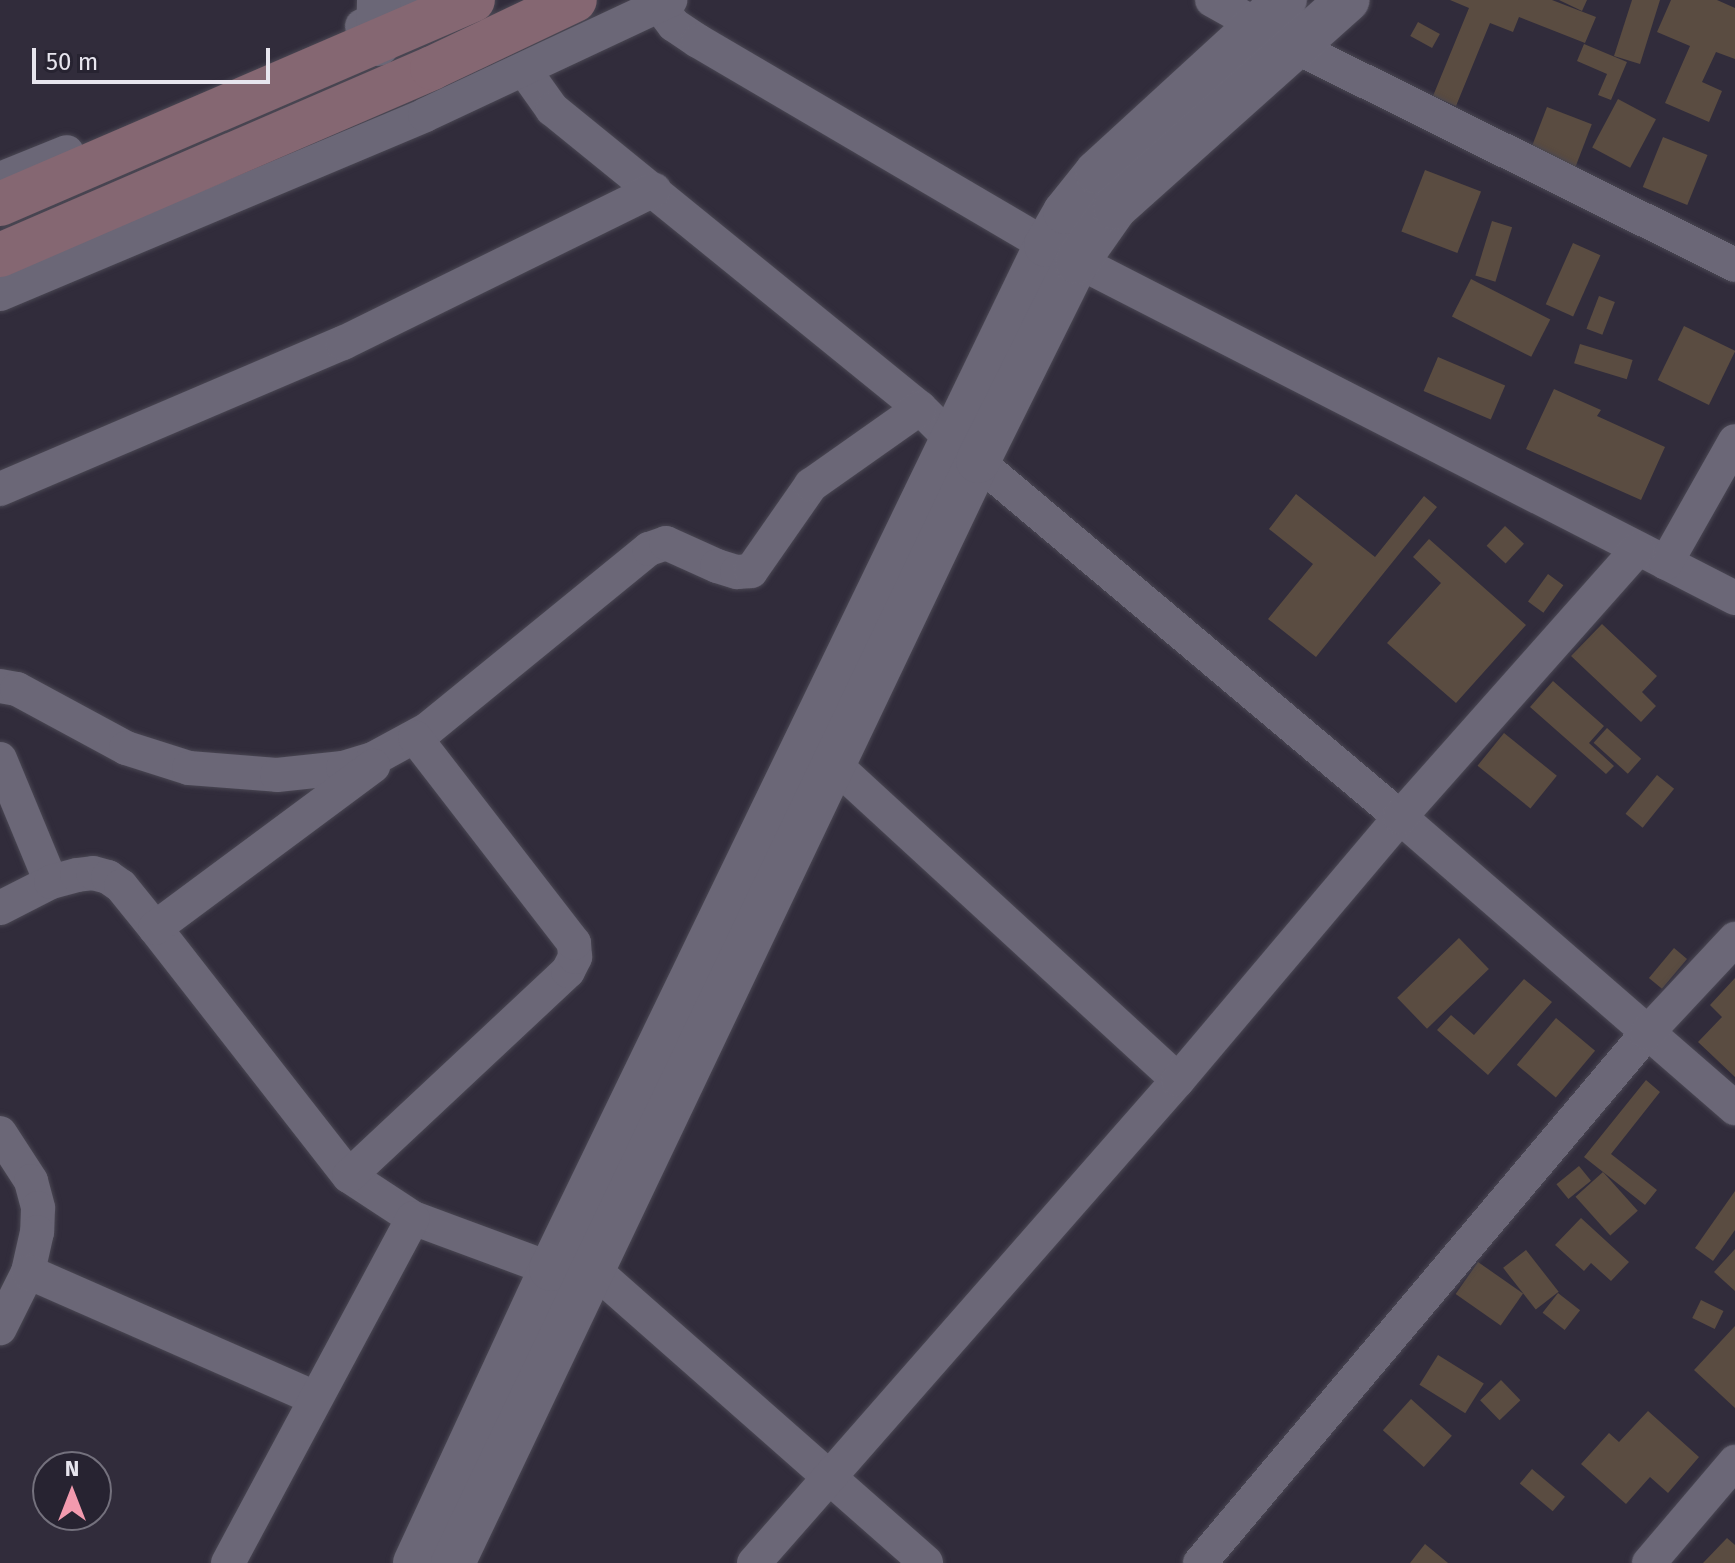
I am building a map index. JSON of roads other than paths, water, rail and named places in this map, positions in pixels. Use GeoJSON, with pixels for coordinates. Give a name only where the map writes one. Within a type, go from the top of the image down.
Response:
{"type":"FeatureCollection","features":[{"type":"Feature","properties":{"kind":"main road"},"geometry":{"type":"LineString","coordinates":[[0,204],[388,16],[473,0]]}},
{"type":"Feature","properties":{"kind":"main road"},"geometry":{"type":"LineString","coordinates":[[0,255],[432,68],[575,0]]}},
{"type":"Feature","properties":{"kind":"street"},"geometry":{"type":"LineString","coordinates":[[1212,0],[1271,12],[1296,47],[1735,265]]}},
{"type":"Feature","properties":{"kind":"street"},"geometry":{"type":"LineString","coordinates":[[1062,254],[1348,0]]}},
{"type":"Feature","properties":{"kind":"street"},"geometry":{"type":"LineString","coordinates":[[0,294],[196,214],[525,71],[661,2],[674,25],[698,41],[1062,254],[1735,598]]}},
{"type":"Feature","properties":{"kind":"street"},"geometry":{"type":"LineString","coordinates":[[453,1563],[572,1269],[1062,254],[1065,212],[1097,172],[1271,12]]}},
{"type":"Feature","properties":{"kind":"street"},"geometry":{"type":"LineString","coordinates":[[0,179],[180,107],[388,16]]}},
{"type":"Feature","properties":{"kind":"street"},"geometry":{"type":"LineString","coordinates":[[525,71],[552,109],[920,408],[965,450],[1400,817],[1735,1108]]}},
{"type":"Feature","properties":{"kind":"street"},"geometry":{"type":"LineString","coordinates":[[0,489],[343,343],[654,190]]}},
{"type":"Feature","properties":{"kind":"street"},"geometry":{"type":"LineString","coordinates":[[155,928],[408,741],[649,549],[666,543],[717,566],[737,572],[751,571],[811,485],[920,408]]}},
{"type":"Feature","properties":{"kind":"street"},"geometry":{"type":"LineString","coordinates":[[754,1563],[1178,1080],[1400,817],[1652,556],[1735,441]]}},
{"type":"Feature","properties":{"kind":"street"},"geometry":{"type":"LineString","coordinates":[[415,1563],[572,1269],[834,764],[965,450]]}},
{"type":"Feature","properties":{"kind":"street"},"geometry":{"type":"LineString","coordinates":[[0,686],[17,689],[126,748],[189,768],[277,775],[309,773],[358,764],[408,741]]}},
{"type":"Feature","properties":{"kind":"street"},"geometry":{"type":"LineString","coordinates":[[349,1176],[568,971],[575,957],[574,943],[408,741]]}},
{"type":"Feature","properties":{"kind":"street"},"geometry":{"type":"LineString","coordinates":[[0,759],[51,882]]}},
{"type":"Feature","properties":{"kind":"street"},"geometry":{"type":"LineString","coordinates":[[834,764],[1178,1080]]}},
{"type":"Feature","properties":{"kind":"street"},"geometry":{"type":"LineString","coordinates":[[0,908],[51,882],[93,873],[108,877],[121,886],[349,1176],[413,1218],[572,1269],[926,1563]]}},
{"type":"Feature","properties":{"kind":"street"},"geometry":{"type":"LineString","coordinates":[[1200,1563],[1647,1033],[1735,939]]}},
{"type":"Feature","properties":{"kind":"street"},"geometry":{"type":"LineString","coordinates":[[0,1133],[31,1181],[38,1208],[37,1232],[28,1272],[0,1328]]}},
{"type":"Feature","properties":{"kind":"street"},"geometry":{"type":"LineString","coordinates":[[228,1563],[413,1218]]}},
{"type":"Feature","properties":{"kind":"street"},"geometry":{"type":"LineString","coordinates":[[28,1272],[315,1398]]}},
{"type":"Feature","properties":{"kind":"street"},"geometry":{"type":"LineString","coordinates":[[1649,1563],[1735,1462]]}}]}
